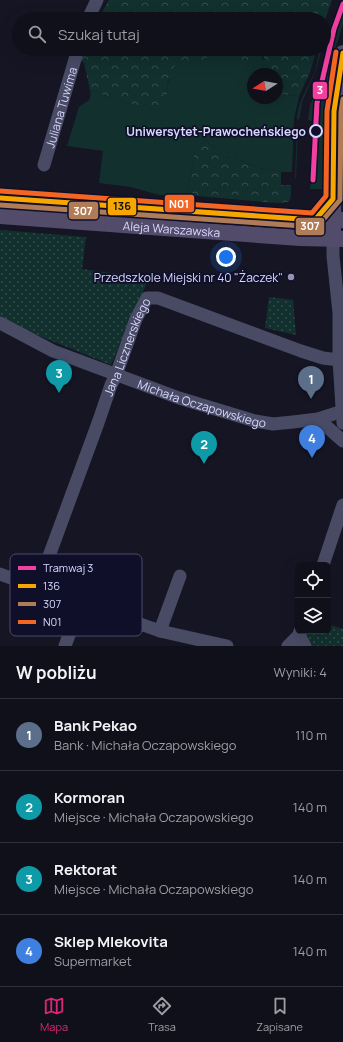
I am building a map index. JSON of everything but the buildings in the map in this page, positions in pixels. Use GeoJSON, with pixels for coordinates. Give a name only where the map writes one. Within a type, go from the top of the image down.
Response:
{"type":"FeatureCollection","features":[{"type":"Feature","properties":{"kind":"main road"},"geometry":{"type":"LineString","coordinates":[[338,239],[338,220],[332,199],[334,111],[343,53]]}},
{"type":"Feature","properties":{"kind":"main road","name":"Aleja Warszawska"},"geometry":{"type":"LineString","coordinates":[[0,198],[315,220],[338,220]]}},
{"type":"Feature","properties":{"kind":"main road"},"geometry":{"type":"LineString","coordinates":[[315,220],[332,199]]}},
{"type":"Feature","properties":{"kind":"main road","name":"Aleja Warszawska"},"geometry":{"type":"LineString","coordinates":[[0,216],[300,238],[338,239]]}},
{"type":"Feature","properties":{"kind":"street"},"geometry":{"type":"LineString","coordinates":[[91,12],[97,0]]}},
{"type":"Feature","properties":{"kind":"street","name":"Juliana Tuwima"},"geometry":{"type":"LineString","coordinates":[[44,165],[76,56]]}},
{"type":"Feature","properties":{"kind":"street"},"geometry":{"type":"LineString","coordinates":[[338,239],[333,256],[339,313],[339,360],[343,422]]}},
{"type":"Feature","properties":{"kind":"street"},"geometry":{"type":"LineString","coordinates":[[339,313],[343,290]]}},
{"type":"Feature","properties":{"kind":"street","name":"Jana Licznerskiego"},"geometry":{"type":"LineString","coordinates":[[50,554],[136,319],[147,298],[158,298],[301,351],[323,358],[339,360]]}},
{"type":"Feature","properties":{"kind":"street","name":"Michała Oczapowskiego"},"geometry":{"type":"LineString","coordinates":[[0,323],[53,351],[179,398],[255,421],[273,424],[318,419],[343,411]]}},
{"type":"Feature","properties":{"kind":"street"},"geometry":{"type":"LineString","coordinates":[[318,419],[343,441]]}},
{"type":"Feature","properties":{"kind":"street"},"geometry":{"type":"LineString","coordinates":[[324,562],[343,505]]}},
{"type":"Feature","properties":{"kind":"street"},"geometry":{"type":"LineString","coordinates":[[0,574],[10,577]]}},
{"type":"Feature","properties":{"kind":"street"},"geometry":{"type":"LineString","coordinates":[[160,631],[180,576]]}},
{"type":"Feature","properties":{"kind":"street"},"geometry":{"type":"LineString","coordinates":[[142,624],[160,631],[227,646]]}},
{"type":"Feature","properties":{"kind":"street"},"geometry":{"type":"LineString","coordinates":[[65,646],[69,636]]}},
{"type":"Feature","properties":{"kind":"street"},"geometry":{"type":"LineString","coordinates":[[288,646],[301,637]]}},
{"type":"Feature","properties":{"kind":"green space"},"geometry":{"type":"Polygon","coordinates":[[[109,0],[332,0],[328,12],[102,12],[109,0]]]}},
{"type":"Feature","properties":{"kind":"green space"},"geometry":{"type":"Polygon","coordinates":[[[343,13],[343,24],[333,56],[326,101],[324,189],[310,189],[311,181],[315,180],[319,101],[333,44],[343,13]]]}},
{"type":"Feature","properties":{"kind":"green space"},"geometry":{"type":"Polygon","coordinates":[[[80,56],[206,56],[207,58],[202,63],[183,62],[175,66],[168,80],[167,94],[162,112],[134,105],[90,90],[84,63],[78,59],[80,56]]]}},
{"type":"Feature","properties":{"kind":"green space"},"geometry":{"type":"Polygon","coordinates":[[[206,56],[263,56],[262,59],[270,68],[247,68],[247,104],[283,104],[283,94],[299,96],[294,119],[292,172],[281,172],[259,168],[236,159],[224,157],[207,141],[195,149],[187,195],[159,195],[131,187],[99,183],[103,151],[67,146],[79,107],[90,99],[90,90],[134,105],[167,94],[172,71],[178,64],[185,61],[202,63],[206,56]]]}},
{"type":"Feature","properties":{"kind":"green space"},"geometry":{"type":"Polygon","coordinates":[[[252,56],[251,59],[244,61],[240,57],[252,56]]]}},
{"type":"Feature","properties":{"kind":"green space"},"geometry":{"type":"Polygon","coordinates":[[[264,56],[315,56],[310,72],[299,96],[283,94],[283,68],[270,68],[263,62],[264,56]]]}},
{"type":"Feature","properties":{"kind":"green space"},"geometry":{"type":"Polygon","coordinates":[[[318,56],[320,56],[316,70],[302,102],[299,120],[297,118],[298,111],[315,71],[318,56]]]}},
{"type":"Feature","properties":{"kind":"green space"},"geometry":{"type":"Polygon","coordinates":[[[318,87],[314,105],[313,121],[308,120],[310,105],[318,87]]]}},
{"type":"Feature","properties":{"kind":"green space"},"geometry":{"type":"Polygon","coordinates":[[[343,110],[343,166],[341,166],[341,136],[343,110]]]}},
{"type":"Feature","properties":{"kind":"green space"},"geometry":{"type":"Polygon","coordinates":[[[298,127],[296,179],[295,178],[298,127]]]}},
{"type":"Feature","properties":{"kind":"green space"},"geometry":{"type":"Polygon","coordinates":[[[207,141],[224,157],[236,159],[259,168],[281,172],[281,185],[291,185],[289,202],[276,203],[187,195],[195,149],[207,141]]]}},
{"type":"Feature","properties":{"kind":"green space"},"geometry":{"type":"Polygon","coordinates":[[[0,230],[86,237],[82,269],[149,278],[111,365],[0,320],[0,230]]]}},
{"type":"Feature","properties":{"kind":"green space"},"geometry":{"type":"Polygon","coordinates":[[[269,297],[293,300],[296,335],[265,328],[269,297]]]}},
{"type":"Feature","properties":{"kind":"green space"},"geometry":{"type":"Polygon","coordinates":[[[331,625],[343,629],[343,646],[296,646],[306,634],[331,634],[331,625]]]}},
{"type":"Feature","properties":{"kind":"tram line","name":"3"},"geometry":{"type":"LineString","coordinates":[[331,42],[343,4]]}},
{"type":"Feature","properties":{"kind":"tram line","name":"3"},"geometry":{"type":"LineString","coordinates":[[313,180],[317,103],[328,56]]}},
{"type":"Feature","properties":{"kind":"transit line","name":"N01"},"geometry":{"type":"LineString","coordinates":[[0,191],[312,213],[326,196],[327,111],[336,52]]}},
{"type":"Feature","properties":{"kind":"transit line","name":"136"},"geometry":{"type":"LineString","coordinates":[[0,198],[315,220],[333,199],[334,111],[343,53]]}},
{"type":"Feature","properties":{"kind":"transit line","name":"307"},"geometry":{"type":"LineString","coordinates":[[0,205],[317,227],[340,200],[341,112],[343,99]]}},
{"type":"Feature","properties":{"kind":"place","name":"Uniwersytet-Prawocheńskiego"},"geometry":{"type":"Point","coordinates":[316,131]}},
{"type":"Feature","properties":{"kind":"place","name":"Przedszkole Miejski nr 40 \"Żaczek\""},"geometry":{"type":"Point","coordinates":[291,277]}},
{"type":"Feature","properties":{"kind":"place","name":"Rektorat"},"geometry":{"type":"Point","coordinates":[59,393]}},
{"type":"Feature","properties":{"kind":"place","name":"Bank Pekao"},"geometry":{"type":"Point","coordinates":[311,399]}},
{"type":"Feature","properties":{"kind":"place","name":"Sklep Mlekovita"},"geometry":{"type":"Point","coordinates":[312,458]}},
{"type":"Feature","properties":{"kind":"place","name":"Kormoran"},"geometry":{"type":"Point","coordinates":[204,464]}}]}
